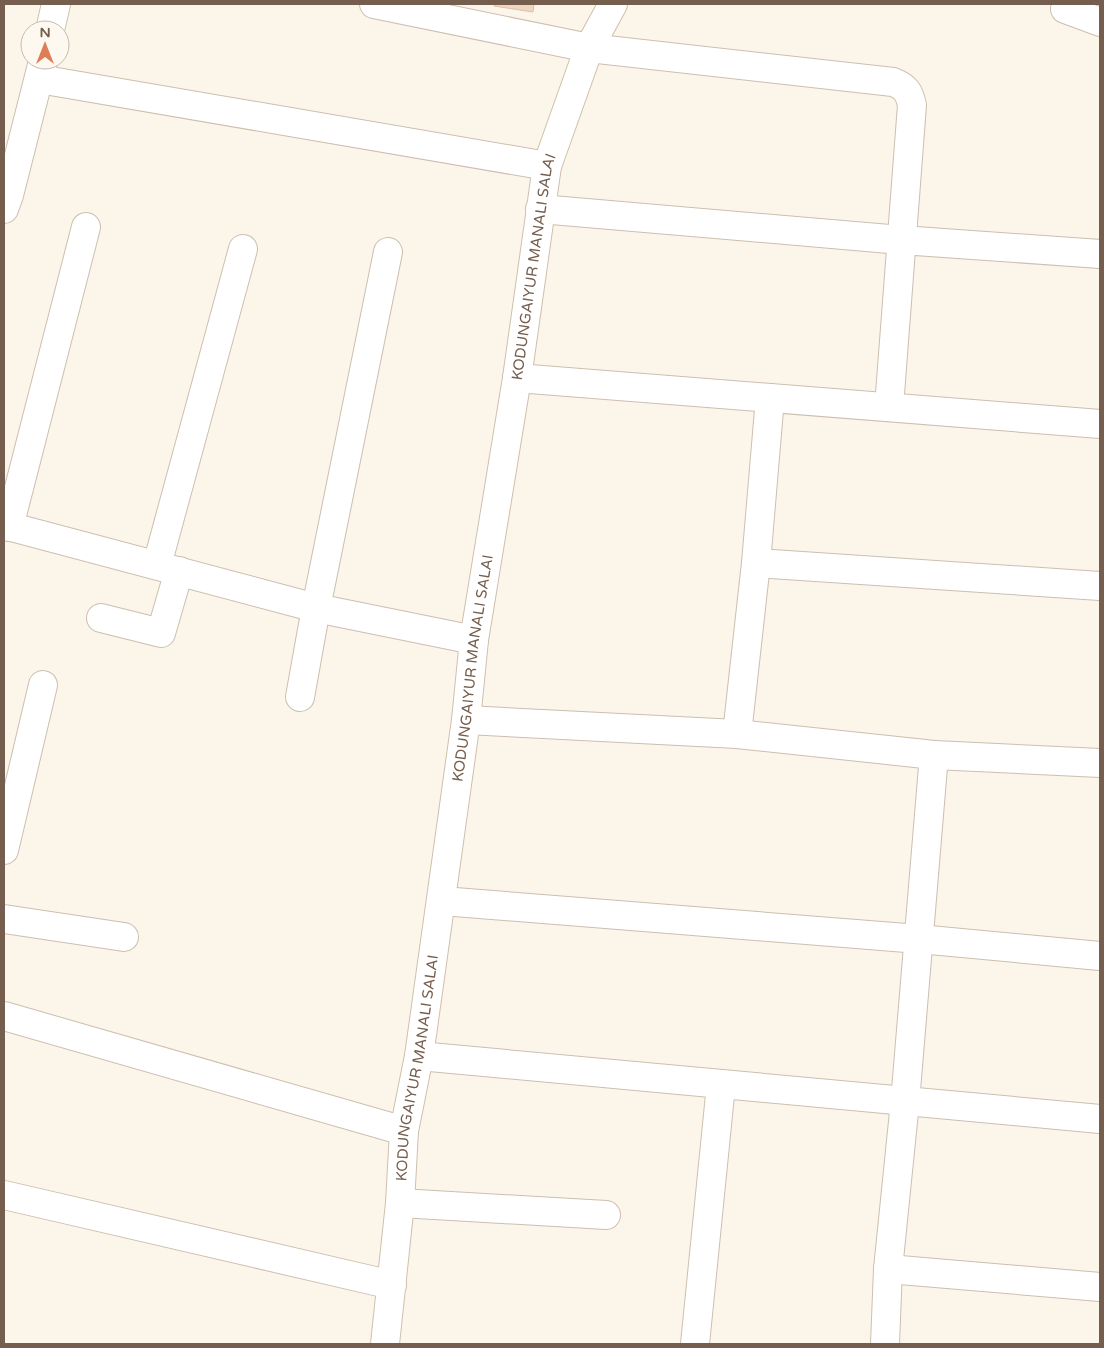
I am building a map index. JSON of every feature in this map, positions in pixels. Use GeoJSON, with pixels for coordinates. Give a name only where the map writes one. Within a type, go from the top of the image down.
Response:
{"type":"FeatureCollection","features":[{"type":"Feature","properties":{"kind":"street"},"geometry":{"type":"LineString","coordinates":[[52,20],[56,4]]}},
{"type":"Feature","properties":{"kind":"street"},"geometry":{"type":"LineString","coordinates":[[374,4],[589,48],[893,82],[903,86],[909,93],[912,105],[889,407]]}},
{"type":"Feature","properties":{"kind":"street","name":"KODUNGAIYUR MANALI SALAI"},"geometry":{"type":"LineString","coordinates":[[385,1344],[400,1203],[404,1131],[419,1056],[442,901],[466,720],[474,640],[517,378],[547,166],[589,48],[613,4]]}},
{"type":"Feature","properties":{"kind":"street"},"geometry":{"type":"LineString","coordinates":[[1066,9],[1100,22]]}},
{"type":"Feature","properties":{"kind":"street"},"geometry":{"type":"LineString","coordinates":[[6,199],[41,70]]}},
{"type":"Feature","properties":{"kind":"street"},"geometry":{"type":"LineString","coordinates":[[46,70],[547,166]]}},
{"type":"Feature","properties":{"kind":"street"},"geometry":{"type":"LineString","coordinates":[[540,209],[901,240],[1100,254]]}},
{"type":"Feature","properties":{"kind":"street"},"geometry":{"type":"LineString","coordinates":[[86,227],[6,526],[316,608],[474,640]]}},
{"type":"Feature","properties":{"kind":"street"},"geometry":{"type":"LineString","coordinates":[[101,618],[161,633],[168,568],[243,249]]}},
{"type":"Feature","properties":{"kind":"street"},"geometry":{"type":"LineString","coordinates":[[300,697],[316,608],[388,252]]}},
{"type":"Feature","properties":{"kind":"street"},"geometry":{"type":"LineString","coordinates":[[517,378],[1100,424]]}},
{"type":"Feature","properties":{"kind":"street"},"geometry":{"type":"LineString","coordinates":[[737,734],[756,563],[770,398]]}},
{"type":"Feature","properties":{"kind":"street"},"geometry":{"type":"LineString","coordinates":[[756,563],[1100,586]]}},
{"type":"Feature","properties":{"kind":"street"},"geometry":{"type":"LineString","coordinates":[[4,850],[43,684]]}},
{"type":"Feature","properties":{"kind":"street"},"geometry":{"type":"LineString","coordinates":[[466,720],[737,734],[934,754],[1100,763]]}},
{"type":"Feature","properties":{"kind":"street"},"geometry":{"type":"LineString","coordinates":[[885,1344],[888,1270],[905,1102],[934,754]]}},
{"type":"Feature","properties":{"kind":"street"},"geometry":{"type":"LineString","coordinates":[[442,901],[919,939],[1100,956]]}},
{"type":"Feature","properties":{"kind":"street"},"geometry":{"type":"LineString","coordinates":[[4,919],[124,937]]}},
{"type":"Feature","properties":{"kind":"street"},"geometry":{"type":"LineString","coordinates":[[4,1016],[404,1131]]}},
{"type":"Feature","properties":{"kind":"street"},"geometry":{"type":"LineString","coordinates":[[419,1056],[1100,1119]]}},
{"type":"Feature","properties":{"kind":"street"},"geometry":{"type":"LineString","coordinates":[[695,1344],[721,1085]]}},
{"type":"Feature","properties":{"kind":"street"},"geometry":{"type":"LineString","coordinates":[[4,1195],[392,1285]]}},
{"type":"Feature","properties":{"kind":"street"},"geometry":{"type":"LineString","coordinates":[[400,1203],[606,1215]]}},
{"type":"Feature","properties":{"kind":"street"},"geometry":{"type":"LineString","coordinates":[[888,1270],[1100,1287]]}},
{"type":"Feature","properties":{"kind":"building"},"geometry":{"type":"Polygon","coordinates":[[[494,4],[534,4],[533,12],[494,6],[494,4]]]}}]}
